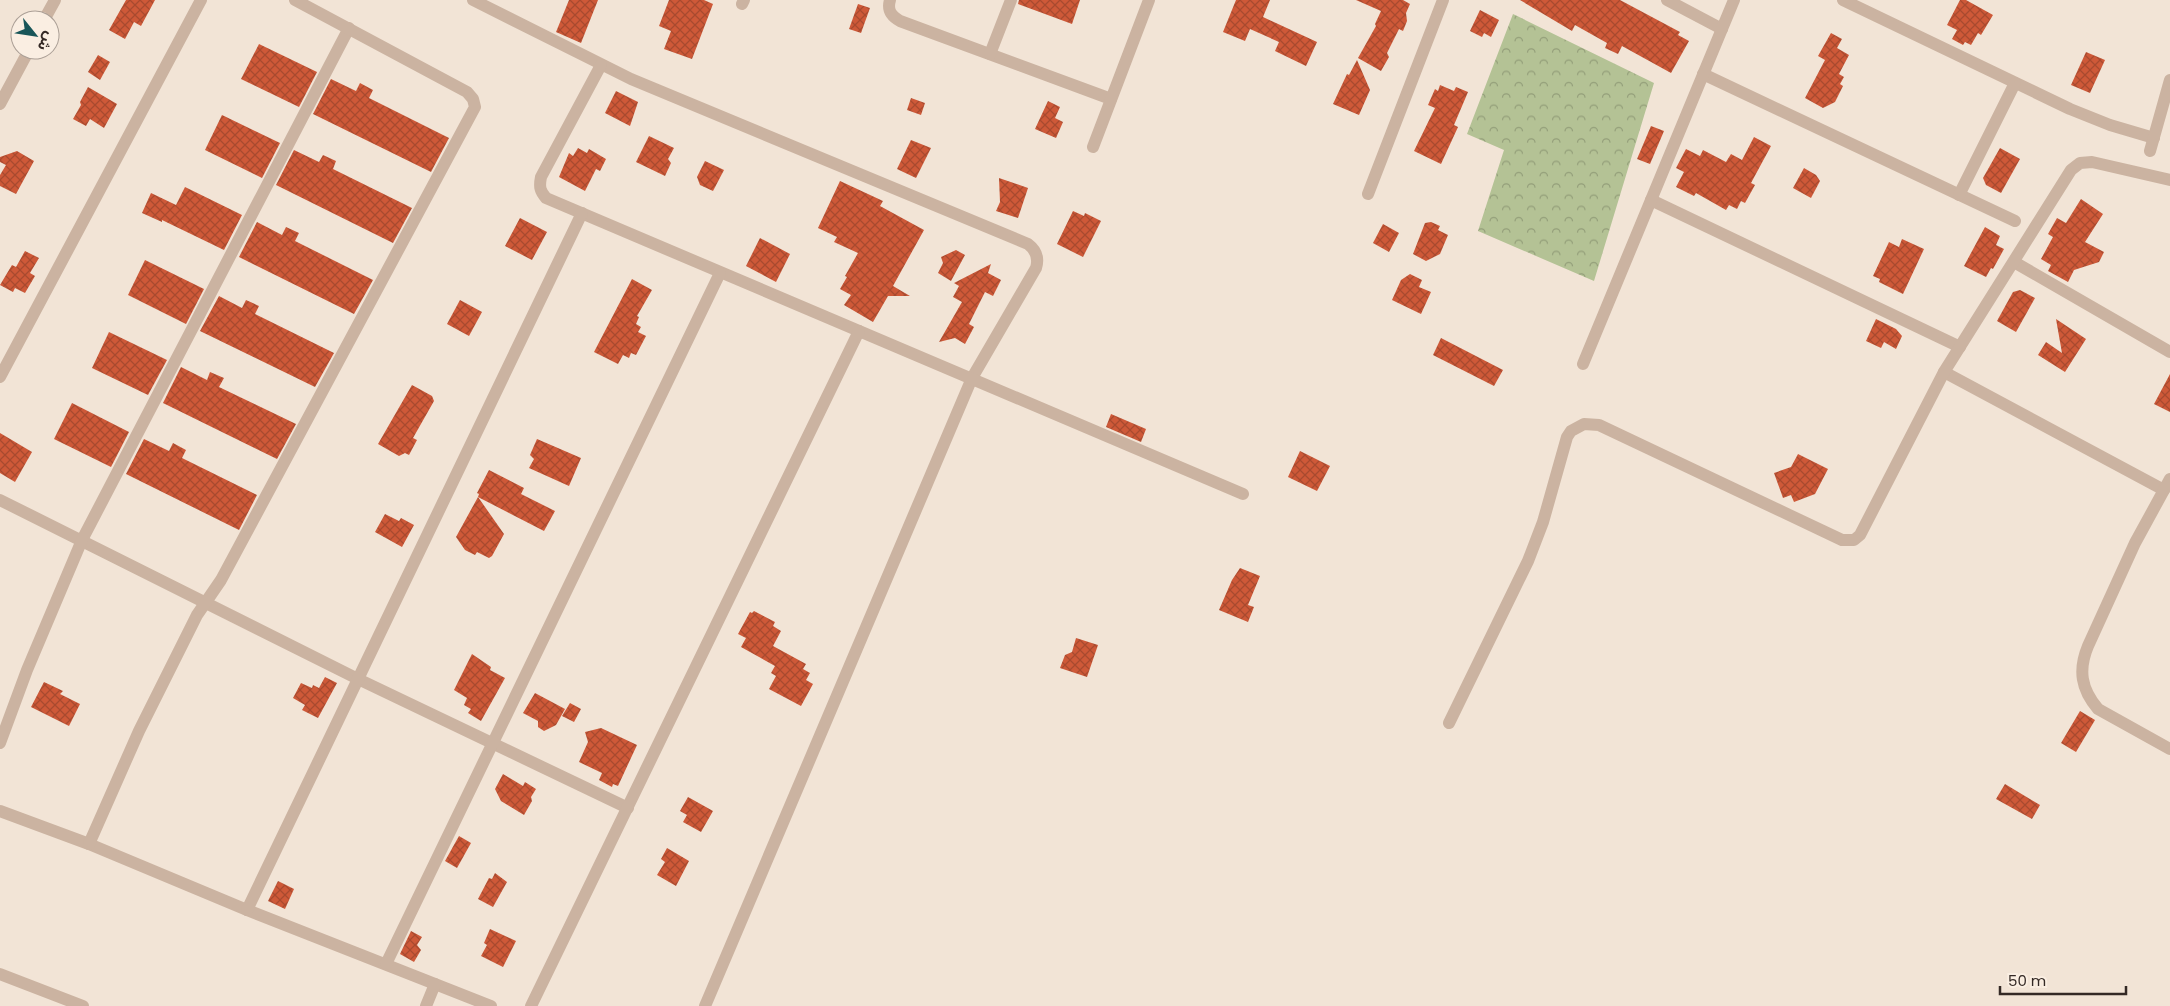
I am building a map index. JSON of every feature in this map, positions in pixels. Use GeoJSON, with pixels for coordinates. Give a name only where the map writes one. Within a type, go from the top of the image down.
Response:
{"type":"FeatureCollection","features":[{"type":"Feature","properties":{"kind":"street"},"geometry":{"type":"LineString","coordinates":[[0,377],[201,0]]}},
{"type":"Feature","properties":{"kind":"street"},"geometry":{"type":"LineString","coordinates":[[89,844],[139,731],[196,615],[221,580],[475,107],[473,99],[466,92],[295,0]]}},
{"type":"Feature","properties":{"kind":"street"},"geometry":{"type":"LineString","coordinates":[[472,0],[601,65],[1032,247],[1037,257],[1036,268],[972,378],[705,1006]]}},
{"type":"Feature","properties":{"kind":"street"},"geometry":{"type":"LineString","coordinates":[[890,0],[889,10],[895,18],[1111,99]]}},
{"type":"Feature","properties":{"kind":"street"},"geometry":{"type":"LineString","coordinates":[[990,54],[1011,0]]}},
{"type":"Feature","properties":{"kind":"street"},"geometry":{"type":"LineString","coordinates":[[1093,147],[1149,0]]}},
{"type":"Feature","properties":{"kind":"street"},"geometry":{"type":"LineString","coordinates":[[1368,194],[1443,0]]}},
{"type":"Feature","properties":{"kind":"street"},"geometry":{"type":"LineString","coordinates":[[1667,0],[1722,29]]}},
{"type":"Feature","properties":{"kind":"street"},"geometry":{"type":"LineString","coordinates":[[1583,364],[1734,0]]}},
{"type":"Feature","properties":{"kind":"street"},"geometry":{"type":"LineString","coordinates":[[1843,0],[2090,118],[2154,138]]}},
{"type":"Feature","properties":{"kind":"street"},"geometry":{"type":"LineString","coordinates":[[0,743],[27,670],[82,540],[349,28]]}},
{"type":"Feature","properties":{"kind":"street"},"geometry":{"type":"LineString","coordinates":[[0,104],[24,60]]}},
{"type":"Feature","properties":{"kind":"street"},"geometry":{"type":"LineString","coordinates":[[601,65],[541,178],[539,185],[541,192],[546,198],[1243,494]]}},
{"type":"Feature","properties":{"kind":"street"},"geometry":{"type":"LineString","coordinates":[[1703,74],[2015,221]]}},
{"type":"Feature","properties":{"kind":"street"},"geometry":{"type":"LineString","coordinates":[[2150,151],[2170,80]]}},
{"type":"Feature","properties":{"kind":"street"},"geometry":{"type":"LineString","coordinates":[[1960,195],[2015,83]]}},
{"type":"Feature","properties":{"kind":"street"},"geometry":{"type":"LineString","coordinates":[[1449,724],[1528,561],[1549,502],[1564,444],[1571,431],[1584,424],[1599,425],[1842,540],[1850,542],[1860,535],[1944,372],[2071,170],[2080,162],[2092,162],[2170,180]]}},
{"type":"Feature","properties":{"kind":"street"},"geometry":{"type":"LineString","coordinates":[[1651,200],[1960,347]]}},
{"type":"Feature","properties":{"kind":"street"},"geometry":{"type":"LineString","coordinates":[[248,910],[582,214]]}},
{"type":"Feature","properties":{"kind":"street"},"geometry":{"type":"LineString","coordinates":[[2014,262],[2170,352]]}},
{"type":"Feature","properties":{"kind":"street"},"geometry":{"type":"LineString","coordinates":[[386,964],[720,273]]}},
{"type":"Feature","properties":{"kind":"street"},"geometry":{"type":"LineString","coordinates":[[532,1006],[859,331]]}},
{"type":"Feature","properties":{"kind":"street"},"geometry":{"type":"LineString","coordinates":[[1944,372],[2167,484],[2135,543],[2092,637],[2083,659],[2081,672],[2089,698],[2098,709],[2170,749]]}},
{"type":"Feature","properties":{"kind":"street"},"geometry":{"type":"LineString","coordinates":[[0,500],[358,679],[628,808]]}},
{"type":"Feature","properties":{"kind":"street"},"geometry":{"type":"LineString","coordinates":[[0,811],[89,844],[248,910],[491,1006]]}},
{"type":"Feature","properties":{"kind":"street"},"geometry":{"type":"LineString","coordinates":[[0,974],[83,1006]]}},
{"type":"Feature","properties":{"kind":"street"},"geometry":{"type":"LineString","coordinates":[[426,1006],[435,984]]}},
{"type":"Feature","properties":{"kind":"green space"},"geometry":{"type":"Polygon","coordinates":[[[1513,14],[1654,83],[1594,281],[1478,231],[1504,150],[1467,134],[1513,14]]]}},
{"type":"Feature","properties":{"kind":"building"},"geometry":{"type":"Polygon","coordinates":[[[126,0],[155,0],[141,26],[134,22],[125,39],[109,30],[126,0]]]}},
{"type":"Feature","properties":{"kind":"building"},"geometry":{"type":"Polygon","coordinates":[[[569,0],[598,0],[581,43],[556,32],[569,0]]]}},
{"type":"Feature","properties":{"kind":"building"},"geometry":{"type":"Polygon","coordinates":[[[669,0],[704,0],[713,4],[692,59],[664,49],[671,31],[659,26],[669,0]]]}},
{"type":"Feature","properties":{"kind":"building"},"geometry":{"type":"Polygon","coordinates":[[[1019,0],[1080,0],[1072,24],[1018,4],[1019,0]]]}},
{"type":"Feature","properties":{"kind":"building"},"geometry":{"type":"Polygon","coordinates":[[[1236,0],[1270,0],[1263,17],[1317,42],[1306,66],[1275,51],[1279,42],[1250,29],[1245,41],[1223,32],[1236,0]]]}},
{"type":"Feature","properties":{"kind":"building"},"geometry":{"type":"Polygon","coordinates":[[[1356,0],[1403,0],[1410,4],[1406,13],[1407,21],[1403,31],[1399,29],[1387,53],[1389,57],[1381,71],[1358,58],[1376,26],[1375,24],[1381,11],[1356,0]]]}},
{"type":"Feature","properties":{"kind":"building"},"geometry":{"type":"Polygon","coordinates":[[[1520,0],[1620,0],[1680,32],[1678,35],[1689,41],[1671,73],[1622,46],[1618,54],[1605,48],[1607,43],[1575,25],[1572,31],[1520,0]]]}},
{"type":"Feature","properties":{"kind":"building"},"geometry":{"type":"Polygon","coordinates":[[[1960,0],[1966,0],[1993,15],[1981,35],[1978,33],[1971,45],[1965,42],[1963,45],[1952,39],[1957,30],[1947,25],[1960,0]]]}},
{"type":"Feature","properties":{"kind":"building"},"geometry":{"type":"Polygon","coordinates":[[[858,4],[870,8],[861,33],[849,29],[858,4]]]}},
{"type":"Feature","properties":{"kind":"building"},"geometry":{"type":"Polygon","coordinates":[[[1480,10],[1499,20],[1491,37],[1484,33],[1482,37],[1470,31],[1480,10]]]}},
{"type":"Feature","properties":{"kind":"building"},"geometry":{"type":"Polygon","coordinates":[[[1831,33],[1842,39],[1837,48],[1849,55],[1839,74],[1844,77],[1840,84],[1843,86],[1835,102],[1823,108],[1805,98],[1825,60],[1818,56],[1831,33]]]}},
{"type":"Feature","properties":{"kind":"building"},"geometry":{"type":"Polygon","coordinates":[[[259,44],[317,72],[299,107],[241,79],[259,44]]]}},
{"type":"Feature","properties":{"kind":"building"},"geometry":{"type":"Polygon","coordinates":[[[2086,52],[2105,60],[2090,93],[2071,85],[2086,52]]]}},
{"type":"Feature","properties":{"kind":"building"},"geometry":{"type":"Polygon","coordinates":[[[98,55],[110,62],[100,80],[88,72],[98,55]]]}},
{"type":"Feature","properties":{"kind":"building"},"geometry":{"type":"Polygon","coordinates":[[[1357,60],[1370,90],[1359,115],[1333,104],[1347,74],[1349,75],[1357,60]]]}},
{"type":"Feature","properties":{"kind":"building"},"geometry":{"type":"Polygon","coordinates":[[[331,79],[356,91],[360,83],[373,90],[369,98],[449,138],[431,172],[313,114],[331,79]]]}},
{"type":"Feature","properties":{"kind":"building"},"geometry":{"type":"Polygon","coordinates":[[[1440,85],[1454,91],[1456,87],[1468,92],[1454,125],[1458,127],[1441,164],[1414,151],[1435,108],[1428,105],[1435,89],[1438,91],[1440,85]]]}},
{"type":"Feature","properties":{"kind":"building"},"geometry":{"type":"Polygon","coordinates":[[[88,87],[117,104],[104,128],[90,119],[86,126],[73,119],[88,87]]]}},
{"type":"Feature","properties":{"kind":"building"},"geometry":{"type":"Polygon","coordinates":[[[616,91],[638,102],[630,126],[605,113],[616,91]]]}},
{"type":"Feature","properties":{"kind":"building"},"geometry":{"type":"Polygon","coordinates":[[[911,98],[925,103],[921,115],[907,110],[911,98]]]}},
{"type":"Feature","properties":{"kind":"building"},"geometry":{"type":"Polygon","coordinates":[[[1048,101],[1060,107],[1055,118],[1063,122],[1056,138],[1035,129],[1048,101]]]}},
{"type":"Feature","properties":{"kind":"building"},"geometry":{"type":"Polygon","coordinates":[[[222,115],[280,143],[262,178],[205,150],[222,115]]]}},
{"type":"Feature","properties":{"kind":"building"},"geometry":{"type":"Polygon","coordinates":[[[1651,126],[1664,131],[1650,164],[1637,159],[1651,126]]]}},
{"type":"Feature","properties":{"kind":"building"},"geometry":{"type":"Polygon","coordinates":[[[649,136],[674,148],[668,159],[671,163],[665,176],[636,162],[649,136]]]}},
{"type":"Feature","properties":{"kind":"building"},"geometry":{"type":"Polygon","coordinates":[[[1754,137],[1771,146],[1751,183],[1755,185],[1745,203],[1741,201],[1737,209],[1729,205],[1726,210],[1696,193],[1694,196],[1676,187],[1684,172],[1676,168],[1686,149],[1700,156],[1703,150],[1726,162],[1731,154],[1742,160],[1754,137]]]}},
{"type":"Feature","properties":{"kind":"building"},"geometry":{"type":"Polygon","coordinates":[[[911,140],[931,148],[916,178],[897,169],[911,140]]]}},
{"type":"Feature","properties":{"kind":"building"},"geometry":{"type":"Polygon","coordinates":[[[578,148],[587,153],[589,149],[606,159],[600,171],[596,169],[585,191],[559,177],[569,153],[573,156],[578,148]]]}},
{"type":"Feature","properties":{"kind":"building"},"geometry":{"type":"Polygon","coordinates":[[[2000,148],[2020,159],[2001,193],[1986,185],[1983,178],[2000,148]]]}},
{"type":"Feature","properties":{"kind":"building"},"geometry":{"type":"Polygon","coordinates":[[[294,150],[319,162],[323,155],[336,161],[333,169],[412,208],[393,243],[276,185],[294,150]]]}},
{"type":"Feature","properties":{"kind":"building"},"geometry":{"type":"Polygon","coordinates":[[[17,151],[34,161],[16,194],[0,186],[0,175],[6,165],[0,162],[0,157],[17,151]]]}},
{"type":"Feature","properties":{"kind":"building"},"geometry":{"type":"Polygon","coordinates":[[[705,161],[724,170],[713,191],[700,185],[697,177],[705,161]]]}},
{"type":"Feature","properties":{"kind":"building"},"geometry":{"type":"Polygon","coordinates":[[[1804,168],[1816,175],[1820,181],[1811,198],[1793,188],[1804,168]]]}},
{"type":"Feature","properties":{"kind":"building"},"geometry":{"type":"Polygon","coordinates":[[[999,178],[1028,188],[1018,218],[996,211],[1000,202],[999,178]]]}},
{"type":"Feature","properties":{"kind":"building"},"geometry":{"type":"Polygon","coordinates":[[[840,181],[883,201],[880,206],[924,230],[893,286],[910,296],[888,296],[873,322],[844,305],[851,295],[840,289],[858,253],[834,242],[837,237],[818,228],[840,181]]]}},
{"type":"Feature","properties":{"kind":"building"},"geometry":{"type":"Polygon","coordinates":[[[185,187],[242,215],[224,250],[162,220],[162,222],[142,213],[151,193],[176,205],[185,187]]]}},
{"type":"Feature","properties":{"kind":"building"},"geometry":{"type":"Polygon","coordinates":[[[2081,199],[2103,214],[2085,242],[2104,252],[2099,262],[2074,270],[2068,282],[2048,271],[2051,265],[2041,259],[2053,237],[2048,234],[2057,218],[2066,223],[2081,199]]]}},
{"type":"Feature","properties":{"kind":"building"},"geometry":{"type":"Polygon","coordinates":[[[1073,211],[1084,216],[1085,213],[1101,221],[1083,257],[1057,244],[1073,211]]]}},
{"type":"Feature","properties":{"kind":"building"},"geometry":{"type":"Polygon","coordinates":[[[520,218],[547,232],[532,260],[505,246],[520,218]]]}},
{"type":"Feature","properties":{"kind":"building"},"geometry":{"type":"Polygon","coordinates":[[[257,222],[282,235],[286,227],[299,233],[295,241],[373,280],[354,314],[239,257],[257,222]]]}},
{"type":"Feature","properties":{"kind":"building"},"geometry":{"type":"Polygon","coordinates":[[[1431,222],[1440,226],[1438,230],[1448,235],[1440,254],[1426,261],[1413,254],[1425,223],[1431,222]]]}},
{"type":"Feature","properties":{"kind":"building"},"geometry":{"type":"Polygon","coordinates":[[[1383,224],[1399,233],[1389,252],[1373,243],[1383,224]]]}},
{"type":"Feature","properties":{"kind":"building"},"geometry":{"type":"Polygon","coordinates":[[[1985,227],[2000,236],[1996,245],[2004,249],[1993,269],[1991,268],[1986,277],[1964,266],[1985,227]]]}},
{"type":"Feature","properties":{"kind":"building"},"geometry":{"type":"Polygon","coordinates":[[[760,238],[790,254],[776,282],[746,266],[760,238]]]}},
{"type":"Feature","properties":{"kind":"building"},"geometry":{"type":"Polygon","coordinates":[[[1902,239],[1924,249],[1903,294],[1879,282],[1880,279],[1873,276],[1889,242],[1899,247],[1902,239]]]}},
{"type":"Feature","properties":{"kind":"building"},"geometry":{"type":"Polygon","coordinates":[[[956,250],[965,255],[951,281],[938,273],[943,263],[941,257],[956,250]]]}},
{"type":"Feature","properties":{"kind":"building"},"geometry":{"type":"Polygon","coordinates":[[[25,251],[39,258],[30,273],[35,276],[25,293],[15,288],[13,292],[0,285],[12,265],[16,267],[25,251]]]}},
{"type":"Feature","properties":{"kind":"building"},"geometry":{"type":"Polygon","coordinates":[[[145,260],[204,289],[186,324],[128,295],[145,260]]]}},
{"type":"Feature","properties":{"kind":"building"},"geometry":{"type":"Polygon","coordinates":[[[991,264],[988,273],[1001,280],[993,296],[985,292],[969,324],[974,327],[965,344],[955,338],[939,342],[962,302],[953,297],[959,286],[954,283],[991,264]]]}},
{"type":"Feature","properties":{"kind":"building"},"geometry":{"type":"Polygon","coordinates":[[[1410,274],[1422,280],[1419,287],[1431,292],[1421,314],[1392,300],[1401,280],[1410,274]]]}},
{"type":"Feature","properties":{"kind":"building"},"geometry":{"type":"Polygon","coordinates":[[[632,279],[652,290],[637,316],[639,317],[636,324],[641,327],[638,332],[646,336],[636,355],[631,353],[629,358],[623,355],[618,364],[594,352],[632,279]]]}},
{"type":"Feature","properties":{"kind":"building"},"geometry":{"type":"Polygon","coordinates":[[[2020,290],[2035,298],[2016,332],[1997,321],[2013,292],[2020,290]]]}},
{"type":"Feature","properties":{"kind":"building"},"geometry":{"type":"Polygon","coordinates":[[[219,296],[242,308],[246,300],[259,306],[255,314],[334,353],[315,387],[200,331],[219,296]]]}},
{"type":"Feature","properties":{"kind":"building"},"geometry":{"type":"Polygon","coordinates":[[[460,300],[482,312],[469,336],[447,324],[460,300]]]}},
{"type":"Feature","properties":{"kind":"building"},"geometry":{"type":"Polygon","coordinates":[[[1876,319],[1896,329],[1902,336],[1896,349],[1884,342],[1881,348],[1866,341],[1876,319]]]}},
{"type":"Feature","properties":{"kind":"building"},"geometry":{"type":"Polygon","coordinates":[[[2056,319],[2086,339],[2065,372],[2038,355],[2046,342],[2062,353],[2056,319]]]}},
{"type":"Feature","properties":{"kind":"building"},"geometry":{"type":"Polygon","coordinates":[[[109,332],[167,360],[148,395],[92,368],[109,332]]]}},
{"type":"Feature","properties":{"kind":"building"},"geometry":{"type":"Polygon","coordinates":[[[1441,338],[1503,370],[1494,386],[1433,355],[1441,338]]]}},
{"type":"Feature","properties":{"kind":"building"},"geometry":{"type":"Polygon","coordinates":[[[181,367],[207,380],[210,372],[224,378],[219,387],[296,424],[277,459],[163,403],[181,367]]]}},
{"type":"Feature","properties":{"kind":"building"},"geometry":{"type":"Polygon","coordinates":[[[2170,374],[2170,412],[2154,404],[2170,374]]]}},
{"type":"Feature","properties":{"kind":"building"},"geometry":{"type":"Polygon","coordinates":[[[412,385],[432,396],[434,401],[413,438],[417,440],[409,455],[405,453],[399,456],[378,444],[412,385]]]}},
{"type":"Feature","properties":{"kind":"building"},"geometry":{"type":"Polygon","coordinates":[[[72,403],[129,432],[111,467],[54,439],[72,403]]]}},
{"type":"Feature","properties":{"kind":"building"},"geometry":{"type":"Polygon","coordinates":[[[1111,414],[1146,429],[1141,442],[1106,427],[1111,414]]]}},
{"type":"Feature","properties":{"kind":"building"},"geometry":{"type":"Polygon","coordinates":[[[0,433],[32,452],[15,482],[0,473],[0,433]]]}},
{"type":"Feature","properties":{"kind":"building"},"geometry":{"type":"Polygon","coordinates":[[[144,439],[169,451],[173,443],[186,450],[182,458],[257,495],[239,530],[126,474],[144,439]]]}},
{"type":"Feature","properties":{"kind":"building"},"geometry":{"type":"Polygon","coordinates":[[[537,439],[581,458],[569,486],[529,468],[534,459],[530,455],[537,439]]]}},
{"type":"Feature","properties":{"kind":"building"},"geometry":{"type":"Polygon","coordinates":[[[1300,451],[1330,466],[1317,491],[1288,477],[1300,451]]]}},
{"type":"Feature","properties":{"kind":"building"},"geometry":{"type":"Polygon","coordinates":[[[1798,454],[1828,469],[1815,494],[1794,502],[1791,495],[1783,498],[1774,473],[1791,467],[1798,454]]]}},
{"type":"Feature","properties":{"kind":"building"},"geometry":{"type":"Polygon","coordinates":[[[489,470],[524,488],[521,494],[555,511],[544,531],[478,497],[479,494],[477,493],[489,470]]]}},
{"type":"Feature","properties":{"kind":"building"},"geometry":{"type":"Polygon","coordinates":[[[478,497],[504,534],[489,558],[477,552],[475,555],[465,550],[456,537],[478,497]]]}},
{"type":"Feature","properties":{"kind":"building"},"geometry":{"type":"Polygon","coordinates":[[[385,514],[399,521],[401,518],[414,525],[402,547],[375,532],[385,514]]]}},
{"type":"Feature","properties":{"kind":"building"},"geometry":{"type":"Polygon","coordinates":[[[1240,568],[1260,576],[1248,605],[1254,607],[1248,622],[1219,610],[1232,580],[1240,568]]]}},
{"type":"Feature","properties":{"kind":"building"},"geometry":{"type":"Polygon","coordinates":[[[754,611],[775,622],[773,626],[781,631],[773,646],[806,664],[803,669],[810,673],[806,680],[813,684],[801,706],[769,689],[776,676],[771,673],[775,666],[741,647],[746,638],[738,634],[750,612],[754,611]]]}},
{"type":"Feature","properties":{"kind":"building"},"geometry":{"type":"Polygon","coordinates":[[[1076,638],[1098,645],[1087,677],[1060,668],[1065,655],[1072,652],[1076,638]]]}},
{"type":"Feature","properties":{"kind":"building"},"geometry":{"type":"Polygon","coordinates":[[[472,654],[491,667],[490,670],[505,678],[481,721],[468,713],[471,709],[464,705],[467,698],[454,690],[472,654]]]}},
{"type":"Feature","properties":{"kind":"building"},"geometry":{"type":"Polygon","coordinates":[[[325,677],[337,683],[318,718],[302,710],[305,705],[293,698],[301,683],[312,688],[313,685],[319,688],[325,677]]]}},
{"type":"Feature","properties":{"kind":"building"},"geometry":{"type":"Polygon","coordinates":[[[44,682],[63,691],[60,694],[80,704],[69,726],[31,707],[44,682]]]}},
{"type":"Feature","properties":{"kind":"building"},"geometry":{"type":"Polygon","coordinates":[[[535,693],[565,709],[556,725],[544,731],[538,727],[538,721],[523,713],[535,693]]]}},
{"type":"Feature","properties":{"kind":"building"},"geometry":{"type":"Polygon","coordinates":[[[570,703],[581,709],[574,722],[562,716],[570,703]]]}},
{"type":"Feature","properties":{"kind":"building"},"geometry":{"type":"Polygon","coordinates":[[[2080,711],[2095,720],[2076,752],[2061,743],[2080,711]]]}},
{"type":"Feature","properties":{"kind":"building"},"geometry":{"type":"Polygon","coordinates":[[[601,728],[637,745],[618,786],[613,784],[612,787],[599,780],[602,773],[579,762],[588,742],[585,732],[601,728]]]}},
{"type":"Feature","properties":{"kind":"building"},"geometry":{"type":"Polygon","coordinates":[[[503,774],[523,786],[525,782],[536,789],[524,815],[501,801],[495,789],[503,774]]]}},
{"type":"Feature","properties":{"kind":"building"},"geometry":{"type":"Polygon","coordinates":[[[2005,784],[2040,805],[2032,819],[1996,799],[2005,784]]]}},
{"type":"Feature","properties":{"kind":"building"},"geometry":{"type":"Polygon","coordinates":[[[688,797],[713,811],[701,832],[683,822],[687,815],[680,811],[688,797]]]}},
{"type":"Feature","properties":{"kind":"building"},"geometry":{"type":"Polygon","coordinates":[[[459,836],[471,843],[457,868],[445,861],[459,836]]]}},
{"type":"Feature","properties":{"kind":"building"},"geometry":{"type":"Polygon","coordinates":[[[667,848],[689,861],[676,886],[657,875],[665,862],[661,859],[667,848]]]}},
{"type":"Feature","properties":{"kind":"building"},"geometry":{"type":"Polygon","coordinates":[[[495,873],[507,882],[493,907],[478,899],[489,878],[492,879],[495,873]]]}},
{"type":"Feature","properties":{"kind":"building"},"geometry":{"type":"Polygon","coordinates":[[[278,881],[294,889],[285,909],[268,901],[278,881]]]}},
{"type":"Feature","properties":{"kind":"building"},"geometry":{"type":"Polygon","coordinates":[[[490,929],[516,941],[503,967],[481,956],[487,945],[484,943],[490,929]]]}},
{"type":"Feature","properties":{"kind":"building"},"geometry":{"type":"Polygon","coordinates":[[[411,931],[422,937],[417,945],[421,950],[414,962],[400,954],[411,931]]]}}]}
